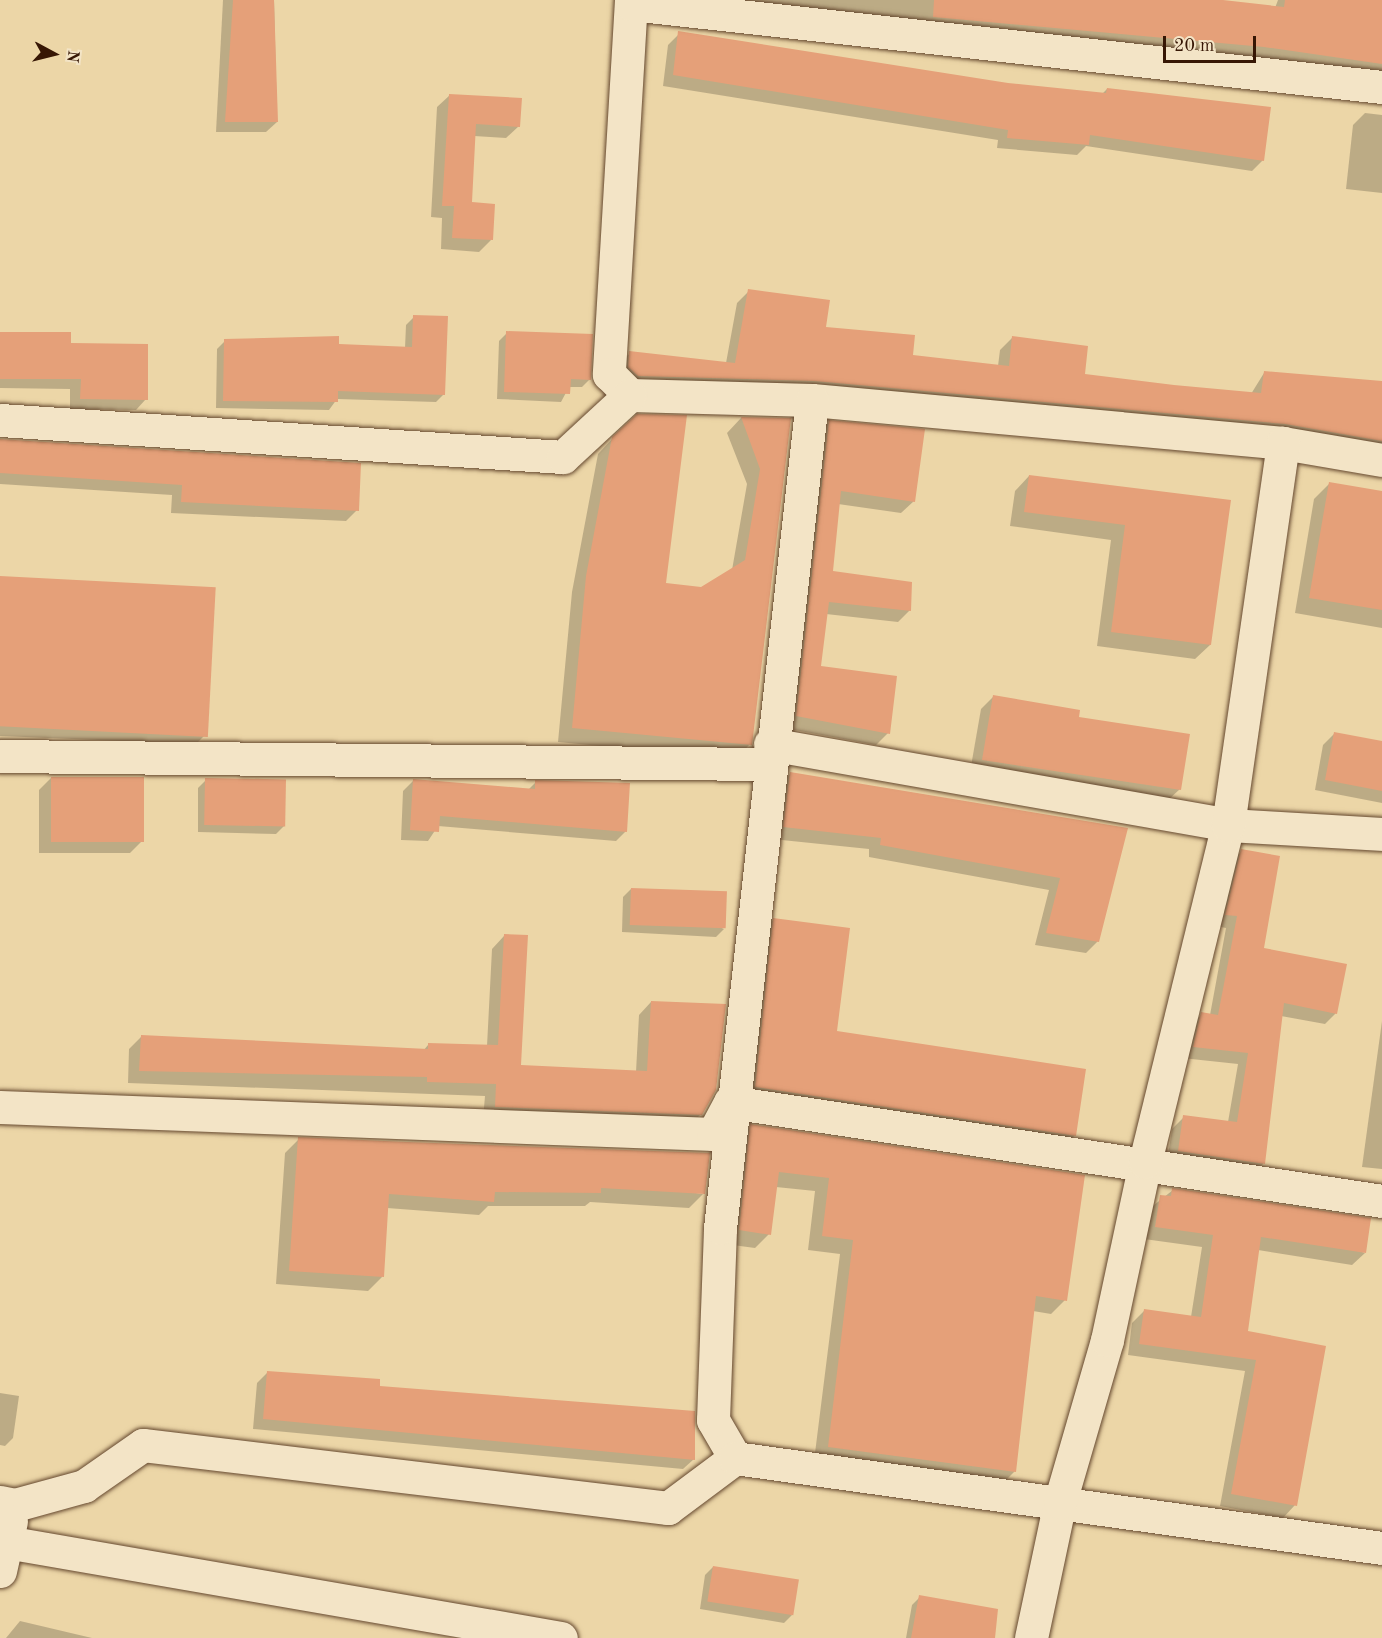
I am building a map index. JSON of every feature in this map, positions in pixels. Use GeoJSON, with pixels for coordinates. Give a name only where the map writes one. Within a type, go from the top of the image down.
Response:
{"type":"FeatureCollection","features":[{"type":"Feature","properties":{"kind":"street"},"geometry":{"type":"LineString","coordinates":[[1382,87],[631,2],[609,374],[630,395],[812,400],[1283,443],[1382,460]]}},
{"type":"Feature","properties":{"kind":"street"},"geometry":{"type":"LineString","coordinates":[[0,420],[563,457],[630,395]]}},
{"type":"Feature","properties":{"kind":"street"},"geometry":{"type":"LineString","coordinates":[[735,1458],[712,1420],[730,1102],[812,400]]}},
{"type":"Feature","properties":{"kind":"street"},"geometry":{"type":"LineString","coordinates":[[1030,1638],[1060,1502],[1107,1340],[1145,1162],[1228,825],[1283,443]]}},
{"type":"Feature","properties":{"kind":"street"},"geometry":{"type":"LineString","coordinates":[[0,756],[770,754],[1228,825],[1382,834]]}},
{"type":"Feature","properties":{"kind":"street"},"geometry":{"type":"LineString","coordinates":[[0,1107],[713,1134],[730,1102]]}},
{"type":"Feature","properties":{"kind":"street"},"geometry":{"type":"LineString","coordinates":[[730,1102],[1145,1162],[1382,1202]]}},
{"type":"Feature","properties":{"kind":"street"},"geometry":{"type":"LineString","coordinates":[[561,1638],[3,1556],[7,1504],[84,1486],[143,1445],[668,1508],[735,1458],[1382,1548]]}},
{"type":"Feature","properties":{"kind":"building"},"geometry":{"type":"Polygon","coordinates":[[[233,0],[274,0],[278,122],[225,122],[233,0]]]}},
{"type":"Feature","properties":{"kind":"building"},"geometry":{"type":"Polygon","coordinates":[[[934,0],[1223,0],[1284,7],[1285,0],[1382,0],[1382,64],[1264,47],[933,17],[934,0]]]}},
{"type":"Feature","properties":{"kind":"building"},"geometry":{"type":"Polygon","coordinates":[[[678,31],[1008,83],[1106,93],[1107,88],[1271,107],[1264,161],[1090,135],[1089,145],[1007,138],[1008,130],[673,75],[678,31]]]}},
{"type":"Feature","properties":{"kind":"building"},"geometry":{"type":"Polygon","coordinates":[[[449,94],[522,98],[520,127],[476,124],[472,202],[495,204],[493,240],[452,238],[454,206],[442,206],[449,94]]]}},
{"type":"Feature","properties":{"kind":"building"},"geometry":{"type":"Polygon","coordinates":[[[748,289],[830,300],[826,327],[915,335],[913,355],[1009,366],[1012,336],[1088,346],[1085,374],[1174,385],[1261,393],[1264,371],[1382,381],[1382,441],[1285,424],[814,381],[638,376],[628,367],[629,351],[735,363],[748,289]]]}},
{"type":"Feature","properties":{"kind":"building"},"geometry":{"type":"Polygon","coordinates":[[[413,315],[448,316],[445,395],[338,391],[338,402],[223,401],[224,339],[339,336],[339,344],[412,347],[413,315]]]}},
{"type":"Feature","properties":{"kind":"building"},"geometry":{"type":"Polygon","coordinates":[[[506,331],[593,334],[591,380],[571,379],[570,394],[504,392],[506,331]]]}},
{"type":"Feature","properties":{"kind":"building"},"geometry":{"type":"Polygon","coordinates":[[[0,332],[71,332],[71,343],[148,344],[148,400],[80,399],[81,379],[0,379],[0,332]]]}},
{"type":"Feature","properties":{"kind":"building"},"geometry":{"type":"Polygon","coordinates":[[[637,414],[687,415],[666,583],[701,587],[745,560],[760,469],[741,417],[791,418],[752,745],[572,728],[586,576],[612,437],[637,414]]]}},
{"type":"Feature","properties":{"kind":"building"},"geometry":{"type":"Polygon","coordinates":[[[829,420],[925,429],[915,502],[841,491],[833,571],[912,582],[911,611],[829,602],[821,666],[897,676],[890,734],[796,716],[829,420]]]}},
{"type":"Feature","properties":{"kind":"building"},"geometry":{"type":"Polygon","coordinates":[[[0,439],[361,463],[359,511],[181,502],[182,485],[0,473],[0,439]]]}},
{"type":"Feature","properties":{"kind":"building"},"geometry":{"type":"Polygon","coordinates":[[[1029,475],[1231,500],[1211,645],[1111,632],[1125,525],[1024,512],[1029,475]]]}},
{"type":"Feature","properties":{"kind":"building"},"geometry":{"type":"Polygon","coordinates":[[[1329,482],[1382,491],[1382,610],[1309,598],[1329,482]]]}},
{"type":"Feature","properties":{"kind":"building"},"geometry":{"type":"Polygon","coordinates":[[[0,576],[216,587],[208,737],[0,726],[0,576]]]}},
{"type":"Feature","properties":{"kind":"building"},"geometry":{"type":"Polygon","coordinates":[[[993,695],[1080,710],[1079,717],[1190,734],[1181,790],[982,760],[993,695]]]}},
{"type":"Feature","properties":{"kind":"building"},"geometry":{"type":"Polygon","coordinates":[[[1334,732],[1382,741],[1382,791],[1325,780],[1334,732]]]}},
{"type":"Feature","properties":{"kind":"building"},"geometry":{"type":"Polygon","coordinates":[[[790,772],[1128,828],[1099,942],[1046,933],[1060,878],[880,845],[881,838],[783,827],[790,772]]]}},
{"type":"Feature","properties":{"kind":"building"},"geometry":{"type":"Polygon","coordinates":[[[51,777],[144,777],[144,842],[51,842],[51,777]]]}},
{"type":"Feature","properties":{"kind":"building"},"geometry":{"type":"Polygon","coordinates":[[[205,778],[286,779],[285,826],[204,825],[205,778]]]}},
{"type":"Feature","properties":{"kind":"building"},"geometry":{"type":"Polygon","coordinates":[[[413,779],[535,789],[535,780],[630,783],[627,832],[440,816],[439,832],[410,830],[413,779]]]}},
{"type":"Feature","properties":{"kind":"building"},"geometry":{"type":"Polygon","coordinates":[[[1241,849],[1280,856],[1264,948],[1347,964],[1337,1014],[1284,1003],[1265,1164],[1178,1151],[1183,1115],[1237,1122],[1248,1053],[1193,1047],[1201,1012],[1218,1015],[1237,916],[1225,915],[1241,849]]]}},
{"type":"Feature","properties":{"kind":"building"},"geometry":{"type":"Polygon","coordinates":[[[631,888],[727,891],[726,928],[630,925],[631,888]]]}},
{"type":"Feature","properties":{"kind":"building"},"geometry":{"type":"Polygon","coordinates":[[[773,918],[850,928],[837,1031],[1086,1069],[1076,1136],[755,1087],[773,918]]]}},
{"type":"Feature","properties":{"kind":"building"},"geometry":{"type":"Polygon","coordinates":[[[504,934],[528,935],[521,1065],[647,1071],[651,1001],[726,1004],[716,1090],[702,1115],[495,1107],[496,1084],[427,1082],[427,1077],[139,1071],[141,1035],[428,1049],[428,1043],[498,1045],[504,934]]]}},
{"type":"Feature","properties":{"kind":"building"},"geometry":{"type":"Polygon","coordinates":[[[750,1124],[1085,1175],[1067,1301],[1036,1296],[1016,1472],[828,1447],[853,1240],[822,1236],[829,1178],[779,1172],[771,1235],[739,1230],[750,1124]]]}},
{"type":"Feature","properties":{"kind":"building"},"geometry":{"type":"Polygon","coordinates":[[[298,1137],[710,1153],[705,1194],[601,1188],[601,1193],[495,1192],[494,1202],[389,1194],[384,1277],[289,1271],[298,1137]]]}},
{"type":"Feature","properties":{"kind":"building"},"geometry":{"type":"Polygon","coordinates":[[[1172,1188],[1371,1218],[1366,1253],[1261,1237],[1248,1331],[1326,1346],[1297,1506],[1231,1494],[1256,1360],[1139,1344],[1144,1309],[1201,1317],[1213,1235],[1155,1227],[1160,1195],[1171,1196],[1172,1188]]]}},
{"type":"Feature","properties":{"kind":"building"},"geometry":{"type":"Polygon","coordinates":[[[267,1371],[380,1379],[380,1386],[695,1411],[695,1460],[263,1419],[267,1371]]]}},
{"type":"Feature","properties":{"kind":"building"},"geometry":{"type":"Polygon","coordinates":[[[713,1566],[799,1580],[793,1615],[707,1602],[713,1566]]]}},
{"type":"Feature","properties":{"kind":"building"},"geometry":{"type":"Polygon","coordinates":[[[919,1595],[998,1609],[995,1638],[911,1638],[919,1595]]]}}]}
